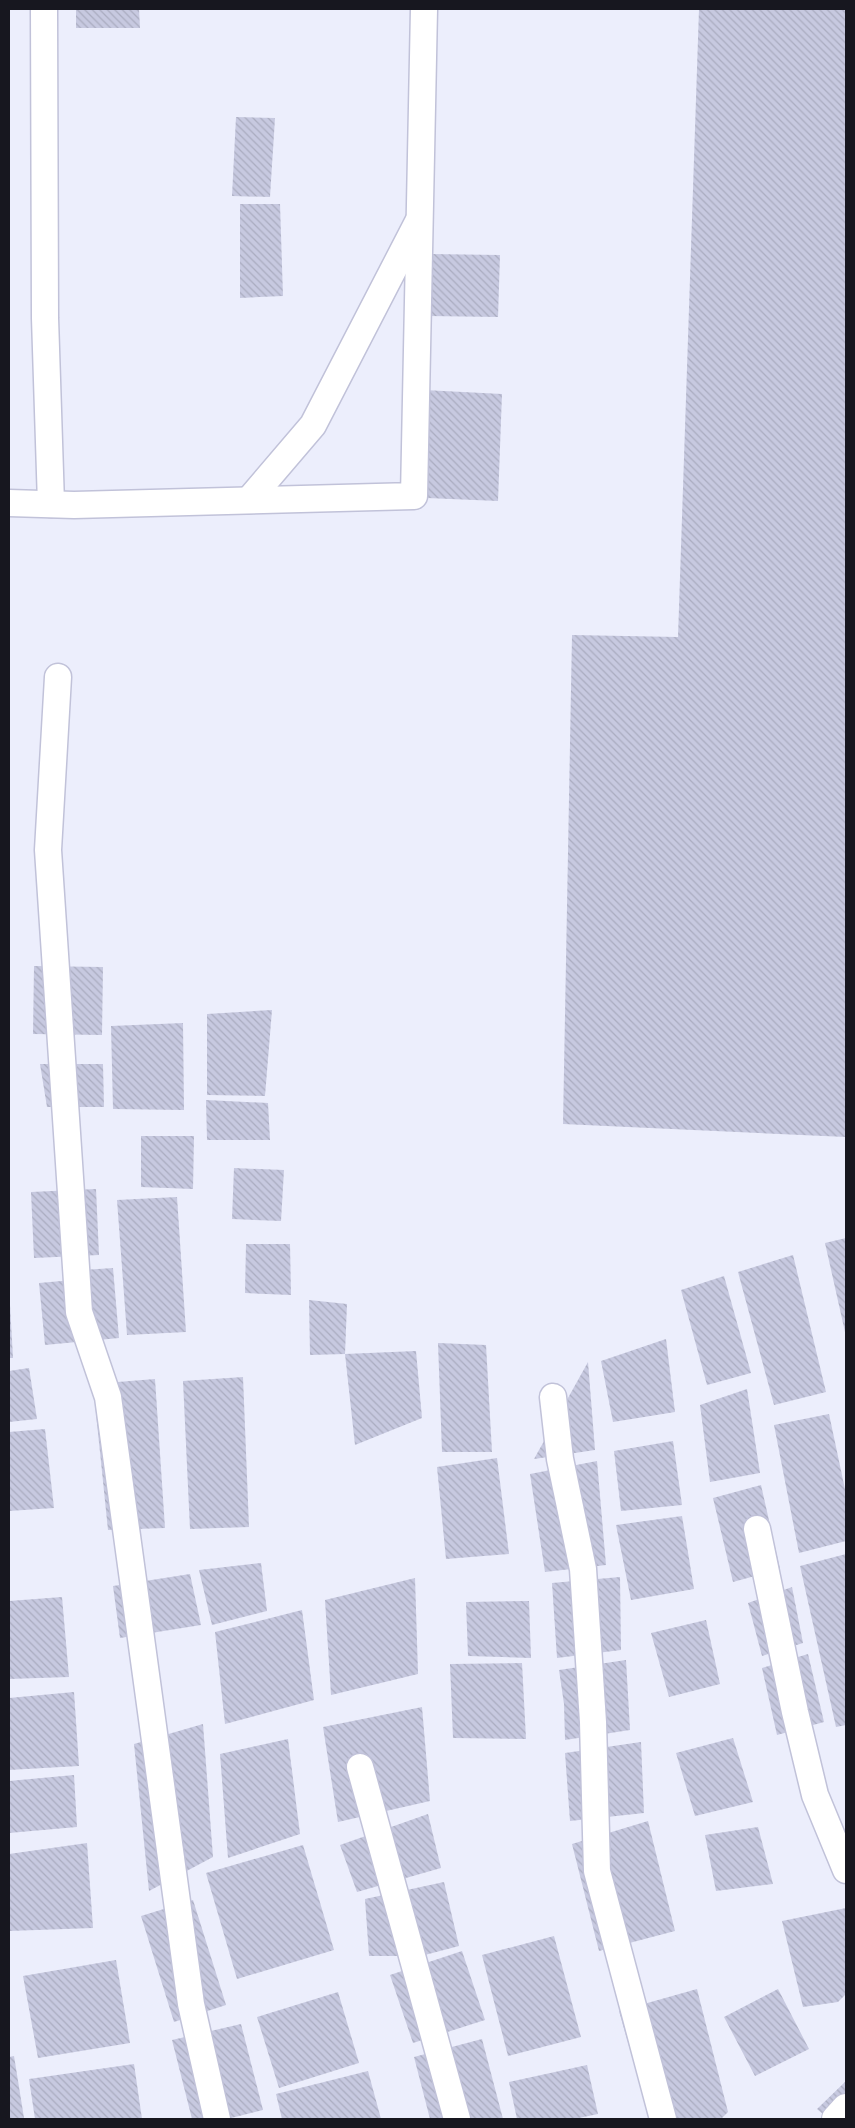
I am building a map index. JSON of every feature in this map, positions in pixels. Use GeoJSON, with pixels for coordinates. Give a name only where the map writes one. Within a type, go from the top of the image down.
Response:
{"type":"FeatureCollection","features":[{"type":"Feature","properties":{"kind":"street"},"geometry":{"type":"LineString","coordinates":[[44,9],[44,318],[51,504]]}},
{"type":"Feature","properties":{"kind":"street"},"geometry":{"type":"LineString","coordinates":[[9,503],[51,504],[414,496],[424,9]]}},
{"type":"Feature","properties":{"kind":"street"},"geometry":{"type":"LineString","coordinates":[[249,500],[313,425],[420,219]]}},
{"type":"Feature","properties":{"kind":"street"},"geometry":{"type":"LineString","coordinates":[[58,677],[48,850],[79,1312],[108,1397],[191,2004],[217,2119]]}},
{"type":"Feature","properties":{"kind":"street"},"geometry":{"type":"LineString","coordinates":[[553,1397],[560,1459],[583,1569],[593,1722],[597,1870],[663,2119]]}},
{"type":"Feature","properties":{"kind":"street"},"geometry":{"type":"LineString","coordinates":[[757,1529],[795,1712],[815,1794],[846,1870]]}},
{"type":"Feature","properties":{"kind":"street"},"geometry":{"type":"LineString","coordinates":[[360,1767],[457,2119]]}},
{"type":"Feature","properties":{"kind":"street"},"geometry":{"type":"LineString","coordinates":[[836,2119],[846,2108]]}},
{"type":"Feature","properties":{"kind":"building"},"geometry":{"type":"Polygon","coordinates":[[[76,9],[139,9],[140,28],[76,28],[76,9]]]}},
{"type":"Feature","properties":{"kind":"building"},"geometry":{"type":"Polygon","coordinates":[[[699,9],[846,9],[846,1137],[563,1124],[572,635],[678,637],[699,9]]]}},
{"type":"Feature","properties":{"kind":"building"},"geometry":{"type":"Polygon","coordinates":[[[236,117],[275,118],[270,197],[232,196],[236,117]]]}},
{"type":"Feature","properties":{"kind":"building"},"geometry":{"type":"Polygon","coordinates":[[[240,204],[280,204],[283,296],[240,298],[240,204]]]}},
{"type":"Feature","properties":{"kind":"building"},"geometry":{"type":"Polygon","coordinates":[[[429,254],[500,255],[498,317],[428,316],[429,254]]]}},
{"type":"Feature","properties":{"kind":"building"},"geometry":{"type":"Polygon","coordinates":[[[424,390],[502,394],[498,501],[427,498],[424,390]]]}},
{"type":"Feature","properties":{"kind":"building"},"geometry":{"type":"Polygon","coordinates":[[[34,966],[103,967],[102,1035],[33,1034],[34,966]]]}},
{"type":"Feature","properties":{"kind":"building"},"geometry":{"type":"Polygon","coordinates":[[[272,1010],[265,1096],[207,1095],[207,1014],[272,1010]]]}},
{"type":"Feature","properties":{"kind":"building"},"geometry":{"type":"Polygon","coordinates":[[[183,1023],[184,1110],[113,1109],[111,1026],[183,1023]]]}},
{"type":"Feature","properties":{"kind":"building"},"geometry":{"type":"Polygon","coordinates":[[[40,1064],[103,1064],[104,1107],[47,1107],[40,1064]]]}},
{"type":"Feature","properties":{"kind":"building"},"geometry":{"type":"Polygon","coordinates":[[[206,1100],[268,1103],[270,1140],[207,1140],[206,1100]]]}},
{"type":"Feature","properties":{"kind":"building"},"geometry":{"type":"Polygon","coordinates":[[[141,1136],[194,1136],[193,1189],[141,1187],[141,1136]]]}},
{"type":"Feature","properties":{"kind":"building"},"geometry":{"type":"Polygon","coordinates":[[[234,1168],[284,1170],[281,1221],[232,1219],[234,1168]]]}},
{"type":"Feature","properties":{"kind":"building"},"geometry":{"type":"Polygon","coordinates":[[[96,1189],[99,1255],[34,1258],[31,1192],[96,1189]]]}},
{"type":"Feature","properties":{"kind":"building"},"geometry":{"type":"Polygon","coordinates":[[[177,1197],[186,1332],[127,1335],[117,1200],[177,1197]]]}},
{"type":"Feature","properties":{"kind":"building"},"geometry":{"type":"Polygon","coordinates":[[[846,1238],[846,1332],[845,1332],[825,1243],[846,1238]]]}},
{"type":"Feature","properties":{"kind":"building"},"geometry":{"type":"Polygon","coordinates":[[[246,1244],[290,1244],[291,1295],[245,1293],[246,1244]]]}},
{"type":"Feature","properties":{"kind":"building"},"geometry":{"type":"Polygon","coordinates":[[[793,1255],[826,1392],[774,1405],[738,1272],[793,1255]]]}},
{"type":"Feature","properties":{"kind":"building"},"geometry":{"type":"Polygon","coordinates":[[[113,1268],[119,1338],[45,1345],[39,1283],[84,1279],[83,1270],[113,1268]]]}},
{"type":"Feature","properties":{"kind":"building"},"geometry":{"type":"Polygon","coordinates":[[[724,1276],[751,1373],[707,1385],[681,1290],[724,1276]]]}},
{"type":"Feature","properties":{"kind":"building"},"geometry":{"type":"Polygon","coordinates":[[[309,1300],[347,1304],[345,1354],[310,1355],[309,1300]]]}},
{"type":"Feature","properties":{"kind":"building"},"geometry":{"type":"Polygon","coordinates":[[[10,1305],[13,1358],[9,1358],[10,1305]]]}},
{"type":"Feature","properties":{"kind":"building"},"geometry":{"type":"Polygon","coordinates":[[[666,1339],[675,1412],[613,1422],[601,1361],[666,1339]]]}},
{"type":"Feature","properties":{"kind":"building"},"geometry":{"type":"Polygon","coordinates":[[[438,1343],[486,1345],[492,1452],[442,1452],[438,1343]]]}},
{"type":"Feature","properties":{"kind":"building"},"geometry":{"type":"Polygon","coordinates":[[[416,1351],[422,1418],[355,1445],[345,1354],[416,1351]]]}},
{"type":"Feature","properties":{"kind":"building"},"geometry":{"type":"Polygon","coordinates":[[[588,1362],[595,1450],[534,1459],[588,1362]]]}},
{"type":"Feature","properties":{"kind":"building"},"geometry":{"type":"Polygon","coordinates":[[[29,1368],[37,1419],[9,1422],[9,1371],[29,1368]]]}},
{"type":"Feature","properties":{"kind":"building"},"geometry":{"type":"Polygon","coordinates":[[[243,1377],[249,1527],[190,1529],[183,1381],[243,1377]]]}},
{"type":"Feature","properties":{"kind":"building"},"geometry":{"type":"Polygon","coordinates":[[[155,1379],[165,1528],[108,1530],[93,1384],[155,1379]]]}},
{"type":"Feature","properties":{"kind":"building"},"geometry":{"type":"Polygon","coordinates":[[[747,1389],[760,1473],[710,1482],[700,1405],[747,1389]]]}},
{"type":"Feature","properties":{"kind":"building"},"geometry":{"type":"Polygon","coordinates":[[[829,1414],[846,1494],[846,1541],[799,1553],[774,1425],[829,1414]]]}},
{"type":"Feature","properties":{"kind":"building"},"geometry":{"type":"Polygon","coordinates":[[[45,1429],[54,1508],[9,1511],[9,1432],[45,1429]]]}},
{"type":"Feature","properties":{"kind":"building"},"geometry":{"type":"Polygon","coordinates":[[[673,1441],[682,1505],[621,1511],[614,1451],[673,1441]]]}},
{"type":"Feature","properties":{"kind":"building"},"geometry":{"type":"Polygon","coordinates":[[[497,1458],[509,1554],[446,1559],[437,1467],[497,1458]]]}},
{"type":"Feature","properties":{"kind":"building"},"geometry":{"type":"Polygon","coordinates":[[[597,1461],[606,1565],[545,1572],[530,1474],[597,1461]]]}},
{"type":"Feature","properties":{"kind":"building"},"geometry":{"type":"Polygon","coordinates":[[[761,1485],[780,1569],[733,1582],[713,1498],[761,1485]]]}},
{"type":"Feature","properties":{"kind":"building"},"geometry":{"type":"Polygon","coordinates":[[[682,1516],[694,1589],[631,1600],[616,1525],[682,1516]]]}},
{"type":"Feature","properties":{"kind":"building"},"geometry":{"type":"Polygon","coordinates":[[[846,1554],[846,1725],[836,1727],[800,1566],[846,1554]]]}},
{"type":"Feature","properties":{"kind":"building"},"geometry":{"type":"Polygon","coordinates":[[[261,1563],[267,1611],[212,1625],[199,1570],[261,1563]]]}},
{"type":"Feature","properties":{"kind":"building"},"geometry":{"type":"Polygon","coordinates":[[[190,1574],[201,1625],[120,1638],[113,1586],[190,1574]]]}},
{"type":"Feature","properties":{"kind":"building"},"geometry":{"type":"Polygon","coordinates":[[[620,1577],[621,1650],[557,1658],[552,1583],[620,1577]]]}},
{"type":"Feature","properties":{"kind":"building"},"geometry":{"type":"Polygon","coordinates":[[[415,1578],[418,1674],[331,1695],[325,1600],[415,1578]]]}},
{"type":"Feature","properties":{"kind":"building"},"geometry":{"type":"Polygon","coordinates":[[[792,1587],[803,1643],[762,1656],[748,1603],[792,1587]]]}},
{"type":"Feature","properties":{"kind":"building"},"geometry":{"type":"Polygon","coordinates":[[[62,1597],[69,1677],[9,1679],[9,1601],[62,1597]]]}},
{"type":"Feature","properties":{"kind":"building"},"geometry":{"type":"Polygon","coordinates":[[[529,1601],[531,1658],[468,1656],[466,1602],[529,1601]]]}},
{"type":"Feature","properties":{"kind":"building"},"geometry":{"type":"Polygon","coordinates":[[[302,1610],[314,1700],[225,1724],[215,1632],[302,1610]]]}},
{"type":"Feature","properties":{"kind":"building"},"geometry":{"type":"Polygon","coordinates":[[[706,1620],[720,1684],[669,1697],[651,1633],[706,1620]]]}},
{"type":"Feature","properties":{"kind":"building"},"geometry":{"type":"Polygon","coordinates":[[[808,1654],[824,1722],[777,1735],[762,1668],[808,1654]]]}},
{"type":"Feature","properties":{"kind":"building"},"geometry":{"type":"Polygon","coordinates":[[[626,1660],[630,1730],[565,1740],[564,1704],[559,1670],[626,1660]]]}},
{"type":"Feature","properties":{"kind":"building"},"geometry":{"type":"Polygon","coordinates":[[[522,1663],[526,1739],[453,1738],[450,1664],[522,1663]]]}},
{"type":"Feature","properties":{"kind":"building"},"geometry":{"type":"Polygon","coordinates":[[[74,1692],[79,1766],[9,1770],[9,1698],[74,1692]]]}},
{"type":"Feature","properties":{"kind":"building"},"geometry":{"type":"Polygon","coordinates":[[[422,1707],[430,1801],[338,1822],[323,1727],[422,1707]]]}},
{"type":"Feature","properties":{"kind":"building"},"geometry":{"type":"Polygon","coordinates":[[[203,1724],[213,1857],[149,1891],[134,1744],[203,1724]]]}},
{"type":"Feature","properties":{"kind":"building"},"geometry":{"type":"Polygon","coordinates":[[[733,1738],[753,1802],[695,1816],[676,1753],[733,1738]]]}},
{"type":"Feature","properties":{"kind":"building"},"geometry":{"type":"Polygon","coordinates":[[[288,1739],[300,1834],[228,1858],[220,1754],[288,1739]]]}},
{"type":"Feature","properties":{"kind":"building"},"geometry":{"type":"Polygon","coordinates":[[[641,1742],[644,1813],[570,1821],[565,1753],[641,1742]]]}},
{"type":"Feature","properties":{"kind":"building"},"geometry":{"type":"Polygon","coordinates":[[[74,1775],[77,1827],[9,1833],[9,1781],[74,1775]]]}},
{"type":"Feature","properties":{"kind":"building"},"geometry":{"type":"Polygon","coordinates":[[[428,1814],[441,1868],[357,1892],[340,1845],[428,1814]]]}},
{"type":"Feature","properties":{"kind":"building"},"geometry":{"type":"Polygon","coordinates":[[[648,1821],[675,1931],[599,1951],[572,1844],[648,1821]]]}},
{"type":"Feature","properties":{"kind":"building"},"geometry":{"type":"Polygon","coordinates":[[[758,1827],[773,1884],[716,1891],[705,1835],[758,1827]]]}},
{"type":"Feature","properties":{"kind":"building"},"geometry":{"type":"Polygon","coordinates":[[[87,1843],[93,1928],[9,1931],[9,1854],[87,1843]]]}},
{"type":"Feature","properties":{"kind":"building"},"geometry":{"type":"Polygon","coordinates":[[[303,1845],[334,1950],[237,1979],[206,1873],[303,1845]]]}},
{"type":"Feature","properties":{"kind":"building"},"geometry":{"type":"Polygon","coordinates":[[[444,1882],[459,1946],[421,1956],[369,1956],[365,1899],[444,1882]]]}},
{"type":"Feature","properties":{"kind":"building"},"geometry":{"type":"Polygon","coordinates":[[[193,1900],[226,2005],[174,2022],[141,1916],[193,1900]]]}},
{"type":"Feature","properties":{"kind":"building"},"geometry":{"type":"Polygon","coordinates":[[[846,1908],[846,1994],[838,2002],[803,2007],[782,1921],[846,1908]]]}},
{"type":"Feature","properties":{"kind":"building"},"geometry":{"type":"Polygon","coordinates":[[[554,1936],[581,2037],[508,2056],[482,1955],[554,1936]]]}},
{"type":"Feature","properties":{"kind":"building"},"geometry":{"type":"Polygon","coordinates":[[[462,1951],[485,2020],[413,2043],[390,1975],[462,1951]]]}},
{"type":"Feature","properties":{"kind":"building"},"geometry":{"type":"Polygon","coordinates":[[[116,1960],[130,2043],[38,2058],[23,1976],[116,1960]]]}},
{"type":"Feature","properties":{"kind":"building"},"geometry":{"type":"Polygon","coordinates":[[[697,1989],[728,2112],[721,2119],[650,2119],[619,2011],[697,1989]]]}},
{"type":"Feature","properties":{"kind":"building"},"geometry":{"type":"Polygon","coordinates":[[[778,1989],[809,2049],[755,2076],[724,2017],[778,1989]]]}},
{"type":"Feature","properties":{"kind":"building"},"geometry":{"type":"Polygon","coordinates":[[[338,1992],[359,2063],[279,2088],[257,2017],[338,1992]]]}},
{"type":"Feature","properties":{"kind":"building"},"geometry":{"type":"Polygon","coordinates":[[[241,2024],[263,2110],[227,2119],[192,2119],[172,2040],[241,2024]]]}},
{"type":"Feature","properties":{"kind":"building"},"geometry":{"type":"Polygon","coordinates":[[[482,2039],[503,2119],[430,2119],[414,2057],[482,2039]]]}},
{"type":"Feature","properties":{"kind":"building"},"geometry":{"type":"Polygon","coordinates":[[[14,2056],[24,2118],[9,2119],[9,2057],[14,2056]]]}},
{"type":"Feature","properties":{"kind":"building"},"geometry":{"type":"Polygon","coordinates":[[[134,2064],[142,2119],[35,2119],[29,2079],[134,2064]]]}},
{"type":"Feature","properties":{"kind":"building"},"geometry":{"type":"Polygon","coordinates":[[[587,2065],[598,2114],[574,2119],[517,2119],[509,2082],[587,2065]]]}},
{"type":"Feature","properties":{"kind":"building"},"geometry":{"type":"Polygon","coordinates":[[[368,2071],[381,2119],[282,2119],[276,2094],[368,2071]]]}},
{"type":"Feature","properties":{"kind":"building"},"geometry":{"type":"Polygon","coordinates":[[[846,2081],[846,2115],[825,2116],[817,2109],[846,2081]]]}}]}
